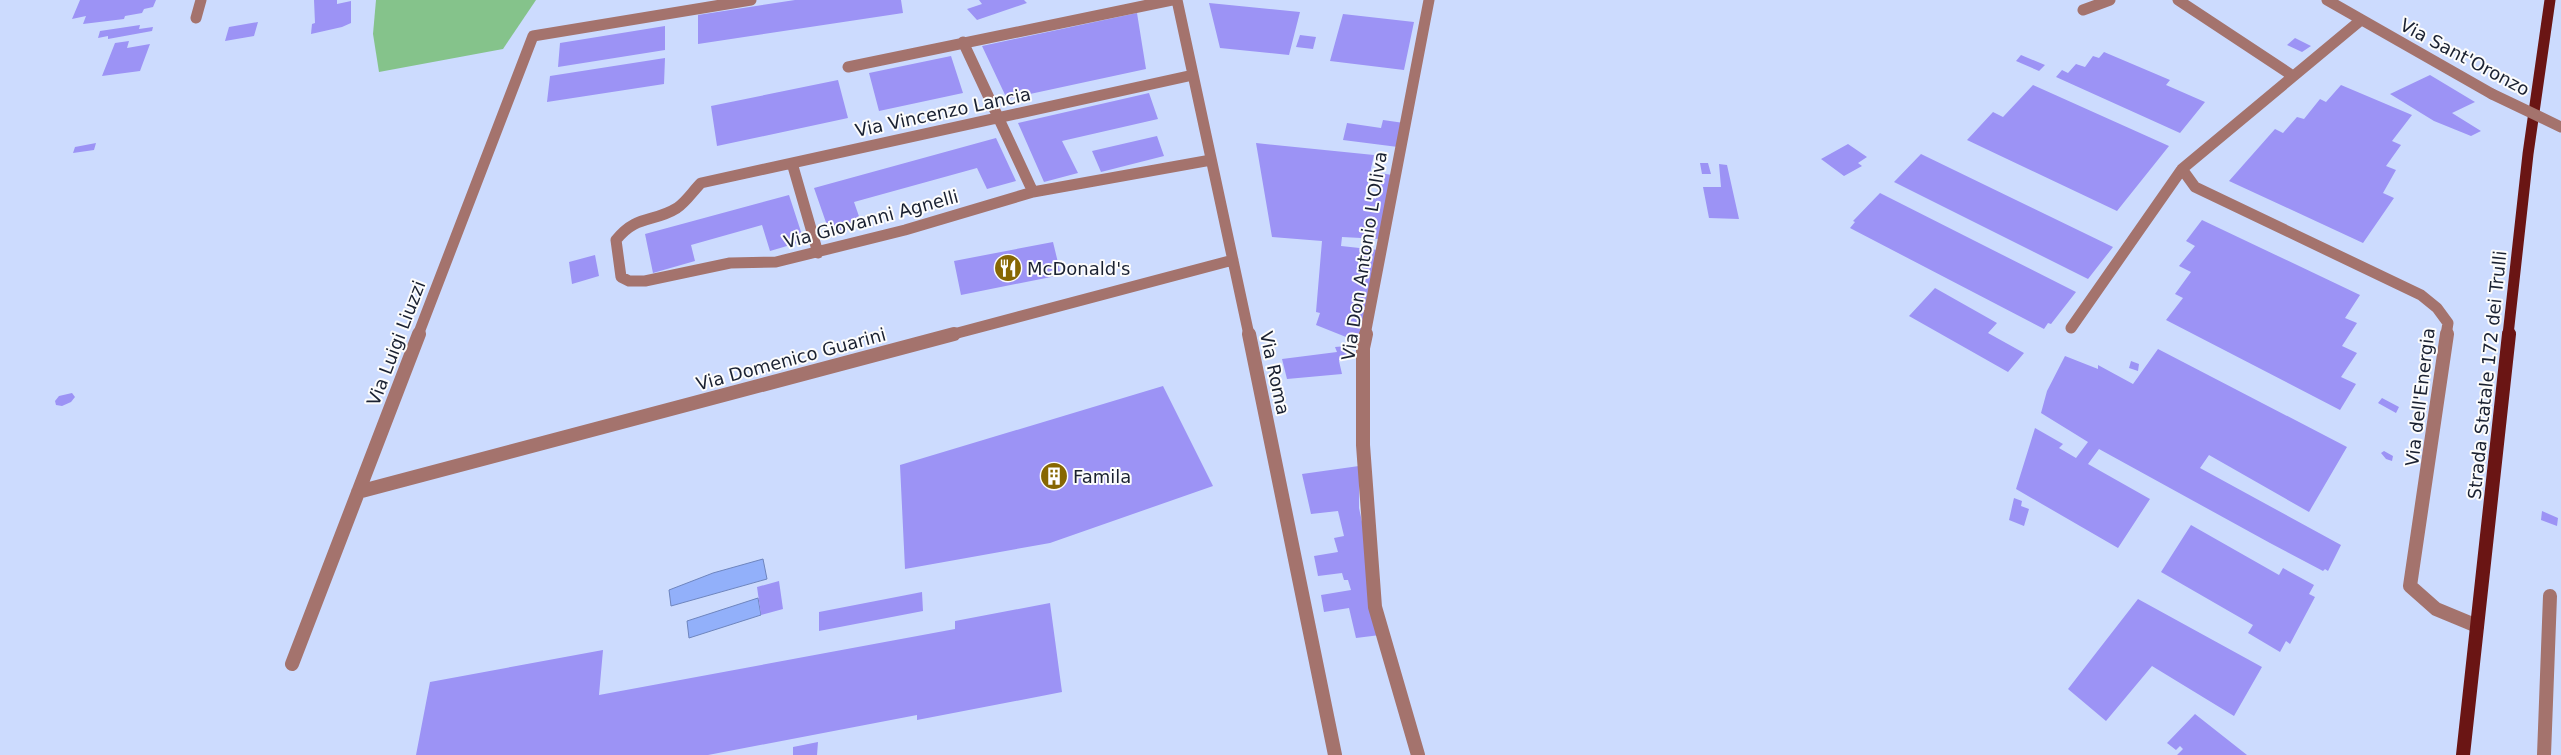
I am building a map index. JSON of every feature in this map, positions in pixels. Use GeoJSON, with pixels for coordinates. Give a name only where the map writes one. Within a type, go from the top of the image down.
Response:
{"type":"FeatureCollection","features":[{"type":"Feature","properties":{"kind":"main road","name":"Strada Statale 172 dei Trulli"},"geometry":{"type":"LineString","coordinates":[[2463,755],[2528,154],[2550,0]]}},
{"type":"Feature","properties":{"kind":"street"},"geometry":{"type":"LineString","coordinates":[[196,18],[201,0]]}},
{"type":"Feature","properties":{"kind":"street","name":"Via Luigi Liuzzi"},"geometry":{"type":"LineString","coordinates":[[292,664],[533,36],[751,0]]}},
{"type":"Feature","properties":{"kind":"street"},"geometry":{"type":"LineString","coordinates":[[848,67],[1172,0]]}},
{"type":"Feature","properties":{"kind":"street","name":"Via Roma"},"geometry":{"type":"LineString","coordinates":[[1177,0],[1280,479],[1336,755]]}},
{"type":"Feature","properties":{"kind":"street","name":"Via Don Antonio L'Oliva"},"geometry":{"type":"LineString","coordinates":[[1418,755],[1375,607],[1363,444],[1363,348],[1429,0]]}},
{"type":"Feature","properties":{"kind":"street"},"geometry":{"type":"LineString","coordinates":[[2083,10],[2110,0]]}},
{"type":"Feature","properties":{"kind":"street"},"geometry":{"type":"LineString","coordinates":[[2178,0],[2293,76]]}},
{"type":"Feature","properties":{"kind":"street","name":"Via Sant'Oronzo"},"geometry":{"type":"LineString","coordinates":[[2327,0],[2440,66],[2492,94],[2561,127]]}},
{"type":"Feature","properties":{"kind":"street"},"geometry":{"type":"LineString","coordinates":[[2071,328],[2182,169],[2361,20]]}},
{"type":"Feature","properties":{"kind":"street"},"geometry":{"type":"LineString","coordinates":[[963,42],[1033,192]]}},
{"type":"Feature","properties":{"kind":"street","name":"Via Vincenzo Lancia"},"geometry":{"type":"LineString","coordinates":[[701,183],[1193,75]]}},
{"type":"Feature","properties":{"kind":"street","name":"Via Giovanni Agnelli"},"geometry":{"type":"LineString","coordinates":[[701,183],[675,210],[638,219],[623,230],[616,240],[621,276],[629,281],[646,281],[730,263],[776,262],[818,253],[1033,192],[1211,160]]}},
{"type":"Feature","properties":{"kind":"street"},"geometry":{"type":"LineString","coordinates":[[792,163],[818,253]]}},
{"type":"Feature","properties":{"kind":"street","name":"Via dell'Energia"},"geometry":{"type":"LineString","coordinates":[[2182,169],[2195,187],[2421,295],[2437,308],[2448,323],[2428,474],[2410,586],[2436,609],[2477,626]]}},
{"type":"Feature","properties":{"kind":"street","name":"Via Domenico Guarini"},"geometry":{"type":"LineString","coordinates":[[358,492],[1232,260]]}},
{"type":"Feature","properties":{"kind":"street"},"geometry":{"type":"LineString","coordinates":[[2544,755],[2550,596]]}},
{"type":"Feature","properties":{"kind":"green space"},"geometry":{"type":"Polygon","coordinates":[[[376,0],[536,0],[503,49],[379,72],[373,34],[376,0]]]}},
{"type":"Feature","properties":{"kind":"water"},"geometry":{"type":"Polygon","coordinates":[[[763,559],[767,579],[671,606],[669,590],[713,573],[763,559]]]}},
{"type":"Feature","properties":{"kind":"water"},"geometry":{"type":"Polygon","coordinates":[[[758,598],[761,615],[689,638],[687,621],[758,598]]]}},
{"type":"Feature","properties":{"kind":"building"},"geometry":{"type":"Polygon","coordinates":[[[80,0],[156,0],[153,7],[144,9],[142,13],[125,16],[124,19],[83,24],[86,16],[72,19],[80,0]]]}},
{"type":"Feature","properties":{"kind":"building"},"geometry":{"type":"Polygon","coordinates":[[[314,0],[337,0],[337,4],[351,1],[351,23],[311,34],[312,24],[315,23],[314,0]]]}},
{"type":"Feature","properties":{"kind":"building"},"geometry":{"type":"Polygon","coordinates":[[[795,0],[901,0],[903,13],[698,44],[698,15],[795,0]]]}},
{"type":"Feature","properties":{"kind":"building"},"geometry":{"type":"Polygon","coordinates":[[[979,0],[1024,0],[1027,3],[977,20],[967,9],[982,4],[979,0]]]}},
{"type":"Feature","properties":{"kind":"building"},"geometry":{"type":"Polygon","coordinates":[[[1209,3],[1300,12],[1289,55],[1220,48],[1209,3]]]}},
{"type":"Feature","properties":{"kind":"building"},"geometry":{"type":"Polygon","coordinates":[[[1137,13],[1146,69],[1007,99],[982,46],[1137,13]]]}},
{"type":"Feature","properties":{"kind":"building"},"geometry":{"type":"Polygon","coordinates":[[[1343,14],[1414,22],[1404,70],[1330,61],[1343,14]]]}},
{"type":"Feature","properties":{"kind":"building"},"geometry":{"type":"Polygon","coordinates":[[[258,22],[254,36],[225,41],[229,27],[258,22]]]}},
{"type":"Feature","properties":{"kind":"building"},"geometry":{"type":"Polygon","coordinates":[[[140,25],[139,29],[153,27],[152,31],[108,39],[108,36],[98,38],[100,31],[140,25]]]}},
{"type":"Feature","properties":{"kind":"building"},"geometry":{"type":"Polygon","coordinates":[[[665,26],[665,50],[558,67],[560,43],[665,26]]]}},
{"type":"Feature","properties":{"kind":"building"},"geometry":{"type":"Polygon","coordinates":[[[1300,35],[1316,37],[1313,49],[1296,47],[1300,35]]]}},
{"type":"Feature","properties":{"kind":"building"},"geometry":{"type":"Polygon","coordinates":[[[2295,38],[2311,46],[2302,52],[2287,45],[2295,38]]]}},
{"type":"Feature","properties":{"kind":"building"},"geometry":{"type":"Polygon","coordinates":[[[129,41],[127,48],[150,44],[140,71],[102,76],[115,43],[129,41]]]}},
{"type":"Feature","properties":{"kind":"building"},"geometry":{"type":"Polygon","coordinates":[[[2104,52],[2170,80],[2166,85],[2205,102],[2180,133],[2056,77],[2062,70],[2068,73],[2076,64],[2085,67],[2093,56],[2099,58],[2104,52]]]}},
{"type":"Feature","properties":{"kind":"building"},"geometry":{"type":"Polygon","coordinates":[[[2021,55],[2045,65],[2039,71],[2016,61],[2021,55]]]}},
{"type":"Feature","properties":{"kind":"building"},"geometry":{"type":"Polygon","coordinates":[[[951,56],[963,93],[879,111],[869,73],[951,56]]]}},
{"type":"Feature","properties":{"kind":"building"},"geometry":{"type":"Polygon","coordinates":[[[665,58],[664,84],[547,102],[550,76],[665,58]]]}},
{"type":"Feature","properties":{"kind":"building"},"geometry":{"type":"Polygon","coordinates":[[[2430,75],[2475,102],[2452,113],[2481,131],[2471,136],[2434,121],[2390,94],[2430,75]]]}},
{"type":"Feature","properties":{"kind":"building"},"geometry":{"type":"Polygon","coordinates":[[[838,80],[848,118],[717,146],[711,106],[838,80]]]}},
{"type":"Feature","properties":{"kind":"building"},"geometry":{"type":"Polygon","coordinates":[[[2033,85],[2169,146],[2117,211],[1967,140],[1993,112],[2003,117],[2033,85]]]}},
{"type":"Feature","properties":{"kind":"building"},"geometry":{"type":"Polygon","coordinates":[[[2341,85],[2412,115],[2392,141],[2401,145],[2386,166],[2396,170],[2383,193],[2394,198],[2363,243],[2229,181],[2275,129],[2283,133],[2297,117],[2304,119],[2320,99],[2326,102],[2341,85]]]}},
{"type":"Feature","properties":{"kind":"building"},"geometry":{"type":"Polygon","coordinates":[[[1149,93],[1158,119],[1062,141],[1078,173],[1044,182],[1018,123],[1149,93]]]}},
{"type":"Feature","properties":{"kind":"building"},"geometry":{"type":"Polygon","coordinates":[[[1383,120],[1404,123],[1398,147],[1343,140],[1347,123],[1381,128],[1383,120]]]}},
{"type":"Feature","properties":{"kind":"building"},"geometry":{"type":"Polygon","coordinates":[[[1157,136],[1164,156],[1101,172],[1092,151],[1157,136]]]}},
{"type":"Feature","properties":{"kind":"building"},"geometry":{"type":"Polygon","coordinates":[[[996,138],[1016,181],[987,189],[977,168],[854,202],[862,225],[830,234],[814,188],[996,138]]]}},
{"type":"Feature","properties":{"kind":"building"},"geometry":{"type":"Polygon","coordinates":[[[96,143],[94,150],[73,153],[75,147],[96,143]]]}},
{"type":"Feature","properties":{"kind":"building"},"geometry":{"type":"Polygon","coordinates":[[[1256,143],[1374,155],[1365,196],[1376,199],[1380,173],[1392,175],[1380,239],[1342,237],[1341,246],[1378,250],[1361,343],[1316,325],[1320,313],[1316,312],[1322,241],[1272,237],[1256,143]]]}},
{"type":"Feature","properties":{"kind":"building"},"geometry":{"type":"Polygon","coordinates":[[[1848,144],[1867,157],[1858,163],[1862,166],[1844,176],[1821,159],[1848,144]]]}},
{"type":"Feature","properties":{"kind":"building"},"geometry":{"type":"Polygon","coordinates":[[[1921,154],[2113,247],[2088,279],[1894,182],[1921,154]]]}},
{"type":"Feature","properties":{"kind":"building"},"geometry":{"type":"Polygon","coordinates":[[[1700,163],[1708,163],[1711,174],[1702,174],[1700,163]]]}},
{"type":"Feature","properties":{"kind":"building"},"geometry":{"type":"Polygon","coordinates":[[[1719,164],[1727,165],[1739,219],[1709,218],[1703,187],[1721,187],[1719,164]]]}},
{"type":"Feature","properties":{"kind":"building"},"geometry":{"type":"Polygon","coordinates":[[[1880,193],[2076,292],[2051,324],[2048,323],[2044,329],[1850,228],[1855,222],[1853,221],[1880,193]]]}},
{"type":"Feature","properties":{"kind":"building"},"geometry":{"type":"Polygon","coordinates":[[[789,195],[804,241],[770,251],[762,225],[691,245],[695,261],[653,273],[645,234],[789,195]]]}},
{"type":"Feature","properties":{"kind":"building"},"geometry":{"type":"Polygon","coordinates":[[[2202,220],[2360,295],[2345,318],[2357,323],[2342,346],[2357,353],[2341,377],[2356,384],[2340,410],[2166,320],[2183,298],[2175,294],[2191,272],[2179,266],[2195,246],[2186,241],[2202,220]]]}},
{"type":"Feature","properties":{"kind":"building","name":"McDonald's"},"geometry":{"type":"Polygon","coordinates":[[[1053,242],[1061,275],[961,295],[954,261],[1053,242]]]}},
{"type":"Feature","properties":{"kind":"building"},"geometry":{"type":"Polygon","coordinates":[[[595,255],[599,276],[572,284],[569,262],[595,255]]]}},
{"type":"Feature","properties":{"kind":"building"},"geometry":{"type":"Polygon","coordinates":[[[1935,288],[1997,323],[1988,333],[2024,353],[2008,372],[1909,316],[1935,288]]]}},
{"type":"Feature","properties":{"kind":"building"},"geometry":{"type":"Polygon","coordinates":[[[1347,346],[1350,359],[1339,361],[1342,374],[1287,379],[1282,359],[1337,352],[1335,347],[1347,346]]]}},
{"type":"Feature","properties":{"kind":"building"},"geometry":{"type":"Polygon","coordinates":[[[2158,349],[2347,447],[2309,512],[2209,455],[2200,468],[2341,545],[2328,571],[2325,569],[2323,571],[2270,543],[2099,449],[2088,464],[2150,499],[2118,548],[2016,489],[2035,428],[2063,444],[2059,448],[2076,458],[2088,442],[2041,413],[2047,391],[2065,356],[2098,369],[2098,365],[2133,384],[2158,349]]]}},
{"type":"Feature","properties":{"kind":"building"},"geometry":{"type":"Polygon","coordinates":[[[2131,361],[2139,364],[2138,371],[2129,368],[2131,361]]]}},
{"type":"Feature","properties":{"kind":"building","name":"Famila"},"geometry":{"type":"Polygon","coordinates":[[[1163,386],[1213,486],[1050,543],[905,569],[900,465],[1163,386]]]}},
{"type":"Feature","properties":{"kind":"building"},"geometry":{"type":"Polygon","coordinates":[[[72,393],[75,397],[71,402],[62,406],[56,405],[55,401],[59,396],[72,393]]]}},
{"type":"Feature","properties":{"kind":"building"},"geometry":{"type":"Polygon","coordinates":[[[2382,398],[2399,407],[2396,413],[2378,403],[2382,398]]]}},
{"type":"Feature","properties":{"kind":"building"},"geometry":{"type":"Polygon","coordinates":[[[2384,451],[2393,456],[2392,461],[2386,459],[2381,453],[2384,451]]]}},
{"type":"Feature","properties":{"kind":"building"},"geometry":{"type":"Polygon","coordinates":[[[1359,466],[1359,508],[1367,545],[1380,635],[1356,638],[1349,608],[1324,612],[1321,595],[1351,590],[1348,580],[1344,580],[1342,573],[1318,576],[1314,556],[1338,552],[1334,538],[1344,536],[1338,511],[1311,514],[1302,474],[1359,466]]]}},
{"type":"Feature","properties":{"kind":"building"},"geometry":{"type":"Polygon","coordinates":[[[2014,498],[2022,501],[2021,506],[2029,509],[2024,526],[2009,520],[2014,498]]]}},
{"type":"Feature","properties":{"kind":"building"},"geometry":{"type":"Polygon","coordinates":[[[2542,511],[2558,518],[2557,526],[2541,520],[2542,511]]]}},
{"type":"Feature","properties":{"kind":"building"},"geometry":{"type":"Polygon","coordinates":[[[2191,525],[2279,575],[2283,568],[2314,585],[2309,594],[2315,597],[2290,644],[2286,641],[2280,652],[2248,633],[2253,625],[2161,572],[2191,525]]]}},
{"type":"Feature","properties":{"kind":"building"},"geometry":{"type":"Polygon","coordinates":[[[779,581],[783,609],[761,615],[757,587],[779,581]]]}},
{"type":"Feature","properties":{"kind":"building"},"geometry":{"type":"Polygon","coordinates":[[[922,592],[923,611],[819,631],[819,612],[922,592]]]}},
{"type":"Feature","properties":{"kind":"building"},"geometry":{"type":"Polygon","coordinates":[[[2138,599],[2262,667],[2234,716],[2152,666],[2106,721],[2068,689],[2138,599]]]}},
{"type":"Feature","properties":{"kind":"building"},"geometry":{"type":"Polygon","coordinates":[[[1050,603],[1062,692],[917,720],[917,715],[708,755],[416,755],[430,682],[603,650],[599,695],[955,629],[955,621],[1050,603]]]}},
{"type":"Feature","properties":{"kind":"building"},"geometry":{"type":"Polygon","coordinates":[[[2195,714],[2247,755],[2177,755],[2183,749],[2180,746],[2176,750],[2167,743],[2195,714]]]}},
{"type":"Feature","properties":{"kind":"building"},"geometry":{"type":"Polygon","coordinates":[[[818,742],[817,755],[793,755],[793,747],[818,742]]]}},
{"type":"Feature","properties":{"kind":"place","name":"McDonald's"},"geometry":{"type":"Point","coordinates":[1008,268]}},
{"type":"Feature","properties":{"kind":"place","name":"Famila"},"geometry":{"type":"Point","coordinates":[1054,476]}}]}
